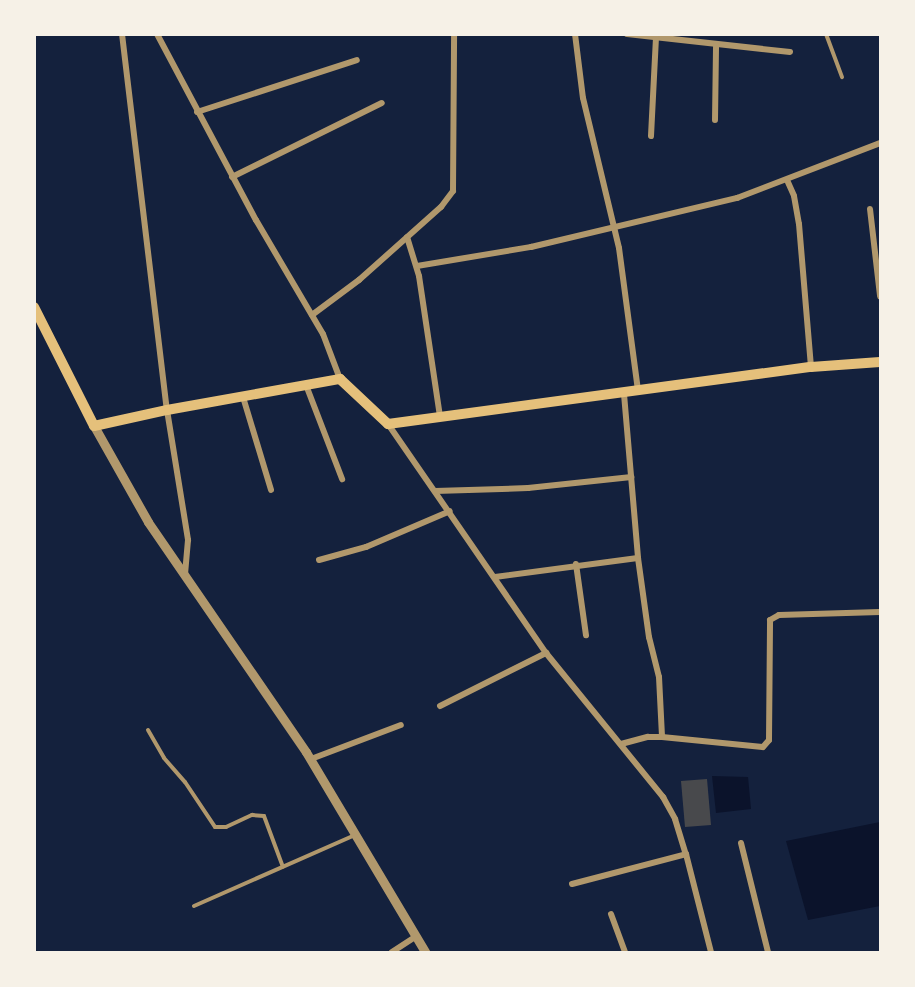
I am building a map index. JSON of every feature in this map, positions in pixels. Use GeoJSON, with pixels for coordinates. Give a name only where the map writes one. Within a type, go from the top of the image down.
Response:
{"type":"FeatureCollection","features":[{"type":"Feature","properties":{"kind":"main road"},"geometry":{"type":"LineString","coordinates":[[34,307],[94,426],[340,378],[388,424],[811,367],[880,362]]}},
{"type":"Feature","properties":{"kind":"street"},"geometry":{"type":"LineString","coordinates":[[122,34],[167,410],[188,540],[185,575]]}},
{"type":"Feature","properties":{"kind":"street"},"geometry":{"type":"LineString","coordinates":[[157,34],[232,177],[323,334],[340,378]]}},
{"type":"Feature","properties":{"kind":"street"},"geometry":{"type":"LineString","coordinates":[[312,315],[359,280],[441,207],[453,191],[454,34]]}},
{"type":"Feature","properties":{"kind":"street"},"geometry":{"type":"LineString","coordinates":[[575,34],[583,98],[614,229],[638,390]]}},
{"type":"Feature","properties":{"kind":"street"},"geometry":{"type":"LineString","coordinates":[[627,34],[790,52]]}},
{"type":"Feature","properties":{"kind":"street"},"geometry":{"type":"LineString","coordinates":[[651,136],[656,38]]}},
{"type":"Feature","properties":{"kind":"street"},"geometry":{"type":"LineString","coordinates":[[714,120],[716,45]]}},
{"type":"Feature","properties":{"kind":"street"},"geometry":{"type":"LineString","coordinates":[[197,112],[357,60]]}},
{"type":"Feature","properties":{"kind":"street"},"geometry":{"type":"LineString","coordinates":[[232,177],[382,103]]}},
{"type":"Feature","properties":{"kind":"street"},"geometry":{"type":"LineString","coordinates":[[417,267],[531,247],[737,198],[880,143]]}},
{"type":"Feature","properties":{"kind":"street"},"geometry":{"type":"LineString","coordinates":[[787,180],[794,196],[799,224],[811,367]]}},
{"type":"Feature","properties":{"kind":"street"},"geometry":{"type":"LineString","coordinates":[[870,209],[880,296]]}},
{"type":"Feature","properties":{"kind":"street"},"geometry":{"type":"LineString","coordinates":[[407,237],[417,267],[440,417]]}},
{"type":"Feature","properties":{"kind":"street"},"geometry":{"type":"LineString","coordinates":[[306,385],[342,479]]}},
{"type":"Feature","properties":{"kind":"street"},"geometry":{"type":"LineString","coordinates":[[624,394],[638,558],[649,637],[659,677],[662,737]]}},
{"type":"Feature","properties":{"kind":"street"},"geometry":{"type":"LineString","coordinates":[[243,397],[271,490]]}},
{"type":"Feature","properties":{"kind":"street"},"geometry":{"type":"LineString","coordinates":[[388,424],[546,653],[663,797],[675,819],[686,854],[711,952]]}},
{"type":"Feature","properties":{"kind":"street"},"geometry":{"type":"LineString","coordinates":[[94,426],[148,522],[311,759],[425,952]]}},
{"type":"Feature","properties":{"kind":"street"},"geometry":{"type":"LineString","coordinates":[[435,491],[528,488],[630,477]]}},
{"type":"Feature","properties":{"kind":"street"},"geometry":{"type":"LineString","coordinates":[[319,560],[366,547],[450,511]]}},
{"type":"Feature","properties":{"kind":"street"},"geometry":{"type":"LineString","coordinates":[[495,577],[576,564],[638,558]]}},
{"type":"Feature","properties":{"kind":"street"},"geometry":{"type":"LineString","coordinates":[[576,564],[586,635]]}},
{"type":"Feature","properties":{"kind":"street"},"geometry":{"type":"LineString","coordinates":[[621,744],[648,737],[662,737],[763,747],[769,740],[770,620],[779,615],[880,612]]}},
{"type":"Feature","properties":{"kind":"street"},"geometry":{"type":"LineString","coordinates":[[440,706],[546,653]]}},
{"type":"Feature","properties":{"kind":"street"},"geometry":{"type":"LineString","coordinates":[[311,759],[401,724]]}},
{"type":"Feature","properties":{"kind":"street"},"geometry":{"type":"LineString","coordinates":[[741,843],[768,952]]}},
{"type":"Feature","properties":{"kind":"street"},"geometry":{"type":"LineString","coordinates":[[572,885],[686,854]]}},
{"type":"Feature","properties":{"kind":"street"},"geometry":{"type":"LineString","coordinates":[[611,914],[625,952]]}},
{"type":"Feature","properties":{"kind":"street"},"geometry":{"type":"LineString","coordinates":[[392,952],[415,937]]}},
{"type":"Feature","properties":{"kind":"lane"},"geometry":{"type":"LineString","coordinates":[[826,34],[842,77]]}},
{"type":"Feature","properties":{"kind":"lane"},"geometry":{"type":"LineString","coordinates":[[148,730],[164,758],[185,782],[215,827],[226,827],[252,815],[264,816],[283,867]]}},
{"type":"Feature","properties":{"kind":"lane"},"geometry":{"type":"LineString","coordinates":[[194,906],[357,834]]}},
{"type":"Feature","properties":{"kind":"water"},"geometry":{"type":"Polygon","coordinates":[[[712,776],[748,777],[751,809],[716,813],[712,776]]]}},
{"type":"Feature","properties":{"kind":"water"},"geometry":{"type":"Polygon","coordinates":[[[880,822],[880,906],[808,920],[786,841],[880,822]]]}},
{"type":"Feature","properties":{"kind":"building"},"geometry":{"type":"Polygon","coordinates":[[[707,779],[711,825],[685,827],[681,781],[707,779]]]}}]}
